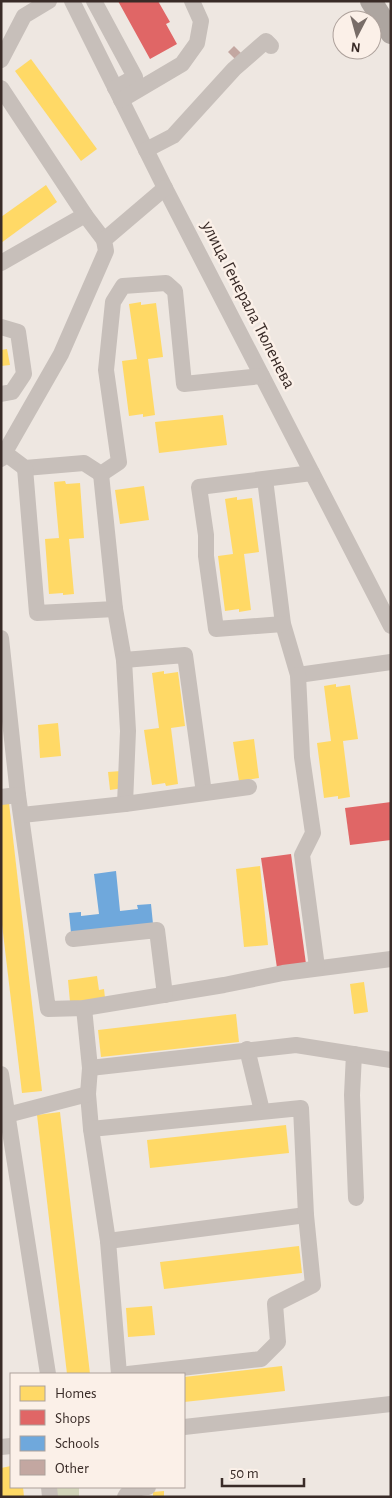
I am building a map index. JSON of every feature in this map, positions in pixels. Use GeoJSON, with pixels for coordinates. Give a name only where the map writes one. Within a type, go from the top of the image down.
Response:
{"type":"FeatureCollection","features":[{"type":"Feature","properties":{"kind":"highway"},"geometry":{"type":"LineString","coordinates":[[372,1],[391,33]]}},
{"type":"Feature","properties":{"kind":"street"},"geometry":{"type":"LineString","coordinates":[[1,30],[50,1]]}},
{"type":"Feature","properties":{"kind":"street","name":"улица Генерала Тюленева"},"geometry":{"type":"LineString","coordinates":[[72,1],[165,188],[391,626]]}},
{"type":"Feature","properties":{"kind":"street"},"geometry":{"type":"LineString","coordinates":[[94,1],[135,76],[118,94]]}},
{"type":"Feature","properties":{"kind":"street"},"geometry":{"type":"LineString","coordinates":[[118,94],[182,64],[197,43],[201,20],[192,1]]}},
{"type":"Feature","properties":{"kind":"street"},"geometry":{"type":"LineString","coordinates":[[1,60],[24,16]]}},
{"type":"Feature","properties":{"kind":"street"},"geometry":{"type":"LineString","coordinates":[[146,150],[173,136],[234,69],[266,41],[271,46]]}},
{"type":"Feature","properties":{"kind":"street"},"geometry":{"type":"LineString","coordinates":[[1,88],[104,240],[106,251],[60,354],[3,455],[25,468],[84,463],[101,474]]}},
{"type":"Feature","properties":{"kind":"street"},"geometry":{"type":"LineString","coordinates":[[104,240],[165,188]]}},
{"type":"Feature","properties":{"kind":"street"},"geometry":{"type":"LineString","coordinates":[[1,263],[85,214]]}},
{"type":"Feature","properties":{"kind":"street"},"geometry":{"type":"LineString","coordinates":[[101,474],[119,462],[106,370],[113,302],[123,286],[166,283],[175,291],[184,384],[262,376]]}},
{"type":"Feature","properties":{"kind":"street"},"geometry":{"type":"LineString","coordinates":[[1,327],[18,332],[24,374],[12,392],[1,394]]}},
{"type":"Feature","properties":{"kind":"street"},"geometry":{"type":"LineString","coordinates":[[25,468],[37,613],[115,608]]}},
{"type":"Feature","properties":{"kind":"street"},"geometry":{"type":"LineString","coordinates":[[284,624],[216,629],[199,487],[312,473]]}},
{"type":"Feature","properties":{"kind":"street"},"geometry":{"type":"LineString","coordinates":[[101,474],[115,608],[124,660],[128,731],[125,804]]}},
{"type":"Feature","properties":{"kind":"street"},"geometry":{"type":"LineString","coordinates":[[265,479],[284,624],[298,676],[302,757],[314,833],[302,855],[317,967]]}},
{"type":"Feature","properties":{"kind":"street"},"geometry":{"type":"LineString","coordinates":[[1,638],[18,795],[48,1009],[84,1008],[317,967],[391,959]]}},
{"type":"Feature","properties":{"kind":"street"},"geometry":{"type":"LineString","coordinates":[[124,660],[185,656],[204,793]]}},
{"type":"Feature","properties":{"kind":"street"},"geometry":{"type":"LineString","coordinates":[[298,676],[391,662]]}},
{"type":"Feature","properties":{"kind":"street"},"geometry":{"type":"LineString","coordinates":[[22,815],[125,804],[249,787]]}},
{"type":"Feature","properties":{"kind":"street"},"geometry":{"type":"LineString","coordinates":[[1,797],[18,795]]}},
{"type":"Feature","properties":{"kind":"street"},"geometry":{"type":"LineString","coordinates":[[73,939],[157,930],[165,995]]}},
{"type":"Feature","properties":{"kind":"street"},"geometry":{"type":"LineString","coordinates":[[84,1008],[90,1068],[88,1094],[91,1129],[108,1241],[119,1373]]}},
{"type":"Feature","properties":{"kind":"street"},"geometry":{"type":"LineString","coordinates":[[90,1068],[296,1045],[391,1060]]}},
{"type":"Feature","properties":{"kind":"street"},"geometry":{"type":"LineString","coordinates":[[247,1049],[262,1111]]}},
{"type":"Feature","properties":{"kind":"street"},"geometry":{"type":"LineString","coordinates":[[354,1054],[352,1095],[356,1198]]}},
{"type":"Feature","properties":{"kind":"street"},"geometry":{"type":"LineString","coordinates":[[1,1074],[48,1373]]}},
{"type":"Feature","properties":{"kind":"street"},"geometry":{"type":"LineString","coordinates":[[7,1115],[88,1094]]}},
{"type":"Feature","properties":{"kind":"street"},"geometry":{"type":"LineString","coordinates":[[91,1129],[301,1108],[306,1215],[313,1285],[276,1304],[278,1342],[261,1359],[137,1373]]}},
{"type":"Feature","properties":{"kind":"street"},"geometry":{"type":"LineString","coordinates":[[108,1241],[306,1215]]}},
{"type":"Feature","properties":{"kind":"street"},"geometry":{"type":"LineString","coordinates":[[185,1427],[391,1404]]}},
{"type":"Feature","properties":{"kind":"street"},"geometry":{"type":"LineString","coordinates":[[125,1497],[127,1493],[139,1488]]}},
{"type":"Feature","properties":{"kind":"green space"},"geometry":{"type":"Polygon","coordinates":[[[51,1488],[79,1488],[79,1497],[52,1497],[51,1488]]]}},
{"type":"Feature","properties":{"kind":"building: Homes"},"geometry":{"type":"Polygon","coordinates":[[[31,59],[97,149],[81,161],[15,71],[31,59]]]}},
{"type":"Feature","properties":{"kind":"building: Homes"},"geometry":{"type":"Polygon","coordinates":[[[46,185],[57,202],[1,243],[1,217],[46,185]]]}},
{"type":"Feature","properties":{"kind":"building: Homes"},"geometry":{"type":"Polygon","coordinates":[[[141,302],[141,305],[156,303],[163,357],[148,359],[155,415],[143,417],[143,414],[129,416],[122,361],[137,359],[129,304],[141,302]]]}},
{"type":"Feature","properties":{"kind":"building: Homes"},"geometry":{"type":"Polygon","coordinates":[[[7,349],[10,365],[1,366],[1,350],[7,349]]]}},
{"type":"Feature","properties":{"kind":"building: Homes"},"geometry":{"type":"Polygon","coordinates":[[[223,415],[227,445],[159,453],[155,422],[223,415]]]}},
{"type":"Feature","properties":{"kind":"building: Homes"},"geometry":{"type":"Polygon","coordinates":[[[65,481],[66,484],[80,483],[84,538],[69,539],[74,594],[49,594],[45,539],[59,538],[54,482],[65,481]]]}},
{"type":"Feature","properties":{"kind":"building: Homes"},"geometry":{"type":"Polygon","coordinates":[[[144,486],[149,520],[120,524],[115,490],[144,486]]]}},
{"type":"Feature","properties":{"kind":"building: Homes"},"geometry":{"type":"Polygon","coordinates":[[[237,497],[237,500],[252,498],[259,552],[244,554],[251,610],[239,612],[239,609],[225,611],[218,556],[233,554],[225,499],[237,497]]]}},
{"type":"Feature","properties":{"kind":"building: Homes"},"geometry":{"type":"Polygon","coordinates":[[[164,671],[164,674],[178,672],[185,726],[171,728],[178,784],[166,786],[165,783],[152,785],[144,730],[159,728],[152,673],[164,671]]]}},
{"type":"Feature","properties":{"kind":"building: Homes"},"geometry":{"type":"Polygon","coordinates":[[[336,684],[336,687],[350,685],[358,739],[343,741],[350,797],[338,799],[338,796],[324,798],[317,743],[331,741],[324,686],[336,684]]]}},
{"type":"Feature","properties":{"kind":"building: Homes"},"geometry":{"type":"Polygon","coordinates":[[[58,723],[61,756],[40,758],[38,725],[58,723]]]}},
{"type":"Feature","properties":{"kind":"building: Homes"},"geometry":{"type":"Polygon","coordinates":[[[254,739],[259,778],[239,781],[233,742],[254,739]]]}},
{"type":"Feature","properties":{"kind":"building: Homes"},"geometry":{"type":"Polygon","coordinates":[[[121,771],[123,788],[110,790],[108,772],[121,771]]]}},
{"type":"Feature","properties":{"kind":"building: Homes"},"geometry":{"type":"Polygon","coordinates":[[[9,803],[42,1091],[22,1093],[1,916],[1,804],[9,803]]]}},
{"type":"Feature","properties":{"kind":"building: Homes"},"geometry":{"type":"Polygon","coordinates":[[[260,866],[268,945],[244,947],[236,869],[260,866]]]}},
{"type":"Feature","properties":{"kind":"building: Homes"},"geometry":{"type":"Polygon","coordinates":[[[97,976],[99,990],[104,989],[105,998],[70,1002],[68,980],[97,976]]]}},
{"type":"Feature","properties":{"kind":"building: Homes"},"geometry":{"type":"Polygon","coordinates":[[[364,982],[368,1012],[354,1014],[350,984],[364,982]]]}},
{"type":"Feature","properties":{"kind":"building: Homes"},"geometry":{"type":"Polygon","coordinates":[[[236,1014],[239,1042],[101,1057],[98,1030],[236,1014]]]}},
{"type":"Feature","properties":{"kind":"building: Homes"},"geometry":{"type":"Polygon","coordinates":[[[60,1112],[90,1373],[67,1373],[37,1115],[60,1112]]]}},
{"type":"Feature","properties":{"kind":"building: Homes"},"geometry":{"type":"Polygon","coordinates":[[[286,1125],[289,1153],[150,1168],[147,1140],[286,1125]]]}},
{"type":"Feature","properties":{"kind":"building: Homes"},"geometry":{"type":"Polygon","coordinates":[[[299,1246],[302,1273],[164,1289],[160,1262],[299,1246]]]}},
{"type":"Feature","properties":{"kind":"building: Homes"},"geometry":{"type":"Polygon","coordinates":[[[152,1306],[155,1335],[128,1337],[126,1308],[152,1306]]]}},
{"type":"Feature","properties":{"kind":"building: Homes"},"geometry":{"type":"Polygon","coordinates":[[[282,1366],[285,1391],[185,1402],[185,1377],[282,1366]]]}},
{"type":"Feature","properties":{"kind":"building: Homes"},"geometry":{"type":"Polygon","coordinates":[[[10,1466],[10,1488],[23,1488],[24,1497],[1,1497],[1,1468],[10,1466]]]}},
{"type":"Feature","properties":{"kind":"building: Homes"},"geometry":{"type":"Polygon","coordinates":[[[164,1491],[164,1497],[153,1497],[153,1492],[164,1491]]]}},
{"type":"Feature","properties":{"kind":"building: Shops"},"geometry":{"type":"Polygon","coordinates":[[[118,1],[158,1],[170,22],[166,24],[177,44],[150,59],[118,1]]]}},
{"type":"Feature","properties":{"kind":"building: Shops"},"geometry":{"type":"Polygon","coordinates":[[[391,802],[391,840],[350,845],[345,808],[391,802]]]}},
{"type":"Feature","properties":{"kind":"building: Shops"},"geometry":{"type":"Polygon","coordinates":[[[291,854],[306,964],[277,968],[261,858],[291,854]]]}},
{"type":"Feature","properties":{"kind":"building: Schools"},"geometry":{"type":"Polygon","coordinates":[[[116,871],[120,911],[138,909],[137,905],[151,904],[153,924],[71,933],[69,913],[81,912],[81,916],[99,914],[94,874],[116,871]]]}},
{"type":"Feature","properties":{"kind":"building: Other"},"geometry":{"type":"Polygon","coordinates":[[[234,46],[241,53],[235,59],[228,52],[234,46]]]}}]}
